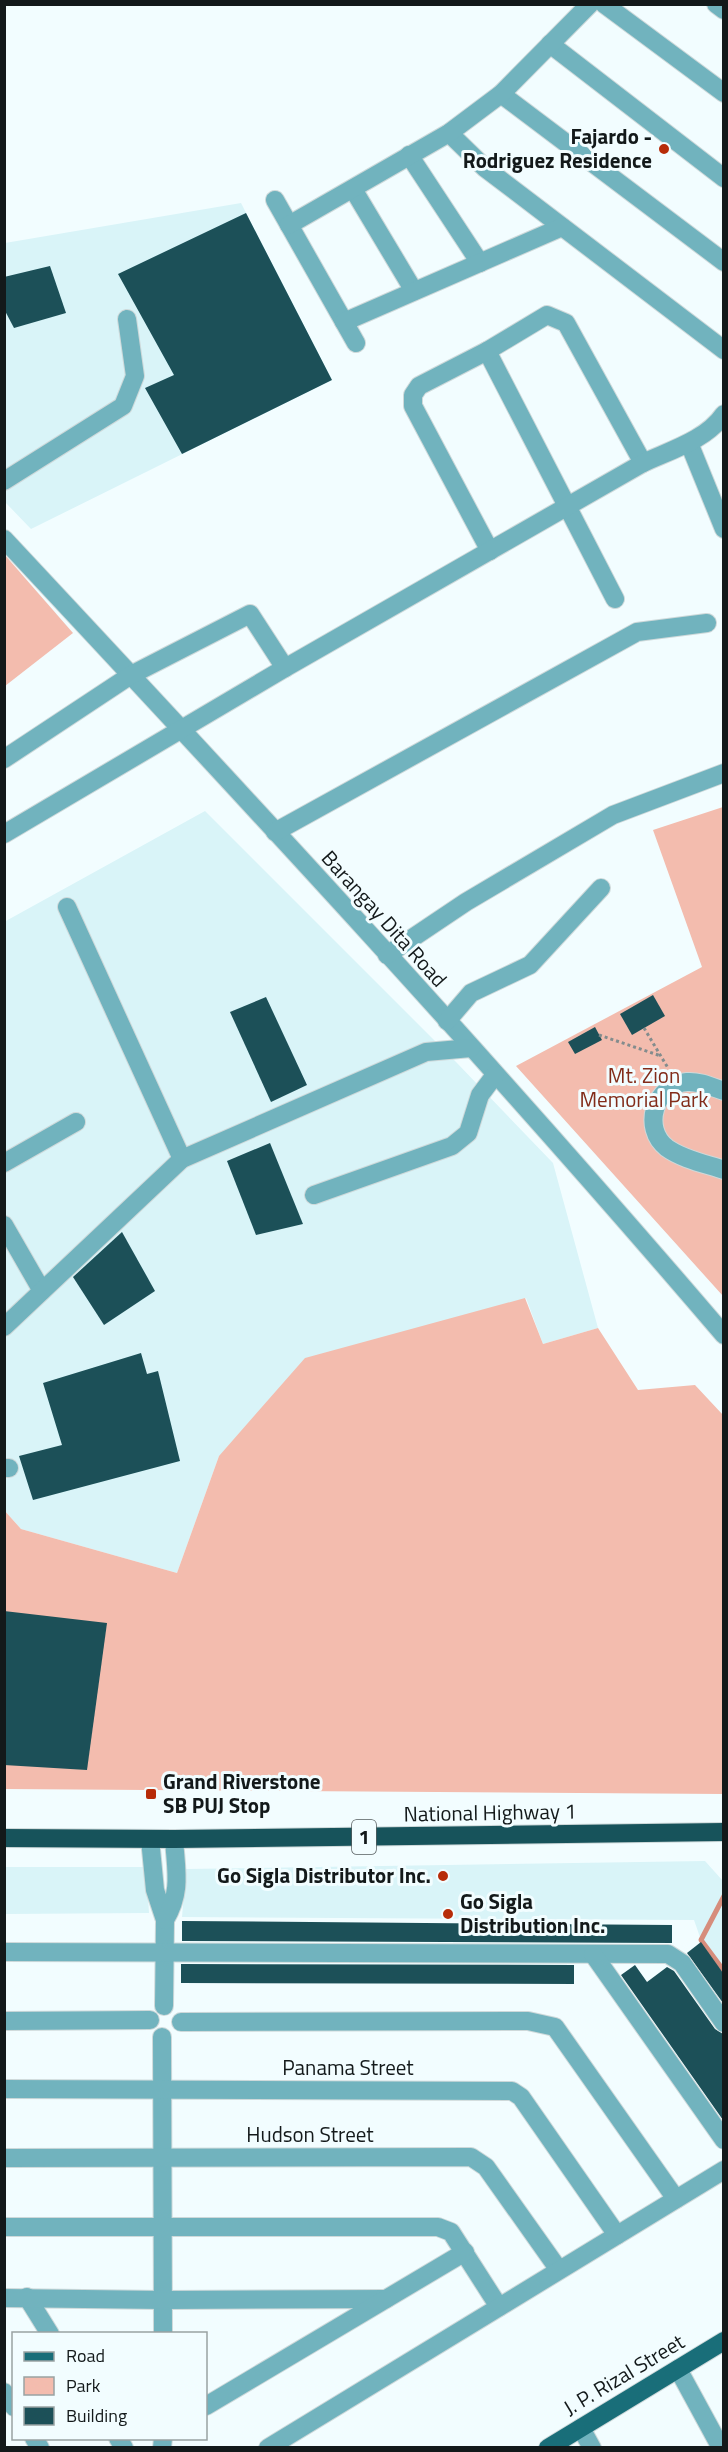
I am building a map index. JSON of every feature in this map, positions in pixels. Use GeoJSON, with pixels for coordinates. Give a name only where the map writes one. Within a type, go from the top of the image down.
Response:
{"type":"FeatureCollection","features":[{"type":"Feature","properties":{"kind":"highway","name":"National Highway 1"},"geometry":{"type":"LineString","coordinates":[[4,1838],[174,1839],[723,1832]]}},
{"type":"Feature","properties":{"kind":"main road","name":"J. P. Rizal Street"},"geometry":{"type":"LineString","coordinates":[[548,2448],[723,2341]]}},
{"type":"Feature","properties":{"kind":"street"},"geometry":{"type":"LineString","coordinates":[[289,225],[449,133],[501,94],[590,4]]}},
{"type":"Feature","properties":{"kind":"street"},"geometry":{"type":"LineString","coordinates":[[604,4],[723,93]]}},
{"type":"Feature","properties":{"kind":"street"},"geometry":{"type":"LineString","coordinates":[[716,4],[723,10]]}},
{"type":"Feature","properties":{"kind":"street"},"geometry":{"type":"LineString","coordinates":[[550,44],[723,178]]}},
{"type":"Feature","properties":{"kind":"street"},"geometry":{"type":"LineString","coordinates":[[501,94],[723,262]]}},
{"type":"Feature","properties":{"kind":"street"},"geometry":{"type":"LineString","coordinates":[[449,133],[485,168],[723,350]]}},
{"type":"Feature","properties":{"kind":"street"},"geometry":{"type":"LineString","coordinates":[[409,155],[480,263]]}},
{"type":"Feature","properties":{"kind":"street"},"geometry":{"type":"LineString","coordinates":[[353,189],[414,291]]}},
{"type":"Feature","properties":{"kind":"street"},"geometry":{"type":"LineString","coordinates":[[275,200],[356,343]]}},
{"type":"Feature","properties":{"kind":"street"},"geometry":{"type":"LineString","coordinates":[[344,322],[562,227]]}},
{"type":"Feature","properties":{"kind":"street"},"geometry":{"type":"LineString","coordinates":[[490,551],[413,406],[412,395],[419,386],[487,351],[547,315],[566,323],[643,463]]}},
{"type":"Feature","properties":{"kind":"street"},"geometry":{"type":"LineString","coordinates":[[4,481],[123,406],[135,376],[127,319]]}},
{"type":"Feature","properties":{"kind":"street"},"geometry":{"type":"LineString","coordinates":[[487,351],[615,599]]}},
{"type":"Feature","properties":{"kind":"street"},"geometry":{"type":"LineString","coordinates":[[4,834],[285,668],[569,508],[643,463],[689,443],[720,425]]}},
{"type":"Feature","properties":{"kind":"street"},"geometry":{"type":"LineString","coordinates":[[689,443],[723,529]]}},
{"type":"Feature","properties":{"kind":"street","name":"Barangay Dita Road"},"geometry":{"type":"LineString","coordinates":[[4,539],[447,1021],[608,1200],[723,1335]]}},
{"type":"Feature","properties":{"kind":"street"},"geometry":{"type":"LineString","coordinates":[[4,759],[131,675],[250,614],[285,668]]}},
{"type":"Feature","properties":{"kind":"street"},"geometry":{"type":"LineString","coordinates":[[275,832],[638,632],[707,623]]}},
{"type":"Feature","properties":{"kind":"street"},"geometry":{"type":"LineString","coordinates":[[387,955],[466,902],[613,815],[723,773]]}},
{"type":"Feature","properties":{"kind":"street"},"geometry":{"type":"LineString","coordinates":[[447,1021],[471,993],[530,965],[601,888]]}},
{"type":"Feature","properties":{"kind":"street"},"geometry":{"type":"LineString","coordinates":[[67,907],[182,1159]]}},
{"type":"Feature","properties":{"kind":"street"},"geometry":{"type":"LineString","coordinates":[[4,1327],[182,1159],[426,1052],[471,1048]]}},
{"type":"Feature","properties":{"kind":"street"},"geometry":{"type":"LineString","coordinates":[[314,1196],[452,1146],[468,1133],[480,1095],[495,1075]]}},
{"type":"Feature","properties":{"kind":"street"},"geometry":{"type":"LineString","coordinates":[[723,1091],[696,1082],[677,1084],[668,1089],[656,1104],[653,1123],[655,1132],[667,1148],[723,1170]]}},
{"type":"Feature","properties":{"kind":"street"},"geometry":{"type":"LineString","coordinates":[[4,1163],[76,1122]]}},
{"type":"Feature","properties":{"kind":"street"},"geometry":{"type":"LineString","coordinates":[[4,1225],[42,1291]]}},
{"type":"Feature","properties":{"kind":"street"},"geometry":{"type":"LineString","coordinates":[[150,1839],[155,1890],[165,1920],[164,2006]]}},
{"type":"Feature","properties":{"kind":"street"},"geometry":{"type":"LineString","coordinates":[[165,1920],[175,1904],[177,1890],[174,1839]]}},
{"type":"Feature","properties":{"kind":"street"},"geometry":{"type":"LineString","coordinates":[[4,1952],[668,1954],[682,1963],[723,2023]]}},
{"type":"Feature","properties":{"kind":"street"},"geometry":{"type":"LineString","coordinates":[[593,1954],[723,2140]]}},
{"type":"Feature","properties":{"kind":"street"},"geometry":{"type":"LineString","coordinates":[[164,2006],[172,2007],[179,2013],[181,2022],[178,2031],[171,2036],[162,2037],[155,2034],[150,2020],[152,2013],[164,2006]]}},
{"type":"Feature","properties":{"kind":"street"},"geometry":{"type":"LineString","coordinates":[[4,2022],[150,2020]]}},
{"type":"Feature","properties":{"kind":"street"},"geometry":{"type":"LineString","coordinates":[[181,2022],[528,2020],[555,2026],[676,2199]]}},
{"type":"Feature","properties":{"kind":"street"},"geometry":{"type":"LineString","coordinates":[[162,2037],[163,2332]]}},
{"type":"Feature","properties":{"kind":"street","name":"Panama Street"},"geometry":{"type":"LineString","coordinates":[[4,2089],[512,2091],[521,2097],[617,2235]]}},
{"type":"Feature","properties":{"kind":"street","name":"Hudson Street"},"geometry":{"type":"LineString","coordinates":[[4,2158],[471,2157],[486,2167],[559,2270]]}},
{"type":"Feature","properties":{"kind":"street"},"geometry":{"type":"LineString","coordinates":[[268,2448],[723,2170]]}},
{"type":"Feature","properties":{"kind":"street"},"geometry":{"type":"LineString","coordinates":[[4,2227],[438,2227],[451,2232],[499,2307]]}},
{"type":"Feature","properties":{"kind":"street"},"geometry":{"type":"LineString","coordinates":[[207,2405],[465,2252]]}},
{"type":"Feature","properties":{"kind":"street"},"geometry":{"type":"LineString","coordinates":[[27,2297],[49,2332]]}},
{"type":"Feature","properties":{"kind":"street"},"geometry":{"type":"LineString","coordinates":[[4,2298],[386,2299]]}},
{"type":"Feature","properties":{"kind":"street"},"geometry":{"type":"LineString","coordinates":[[678,2369],[721,2448]]}},
{"type":"Feature","properties":{"kind":"street"},"geometry":{"type":"LineString","coordinates":[[581,2428],[592,2448]]}},
{"type":"Feature","properties":{"kind":"path"},"geometry":{"type":"LineString","coordinates":[[644,1028],[671,1072]]}},
{"type":"Feature","properties":{"kind":"path"},"geometry":{"type":"LineString","coordinates":[[599,1035],[661,1056]]}},
{"type":"Feature","properties":{"kind":"shaded area"},"geometry":{"type":"Polygon","coordinates":[[[241,203],[332,380],[31,529],[5,502],[5,243],[241,203]]]}},
{"type":"Feature","properties":{"kind":"shaded area"},"geometry":{"type":"Polygon","coordinates":[[[205,811],[457,1063],[553,1163],[598,1328],[543,1344],[526,1298],[219,1456],[177,1573],[21,1529],[4,1510],[4,922],[205,811]]]}},
{"type":"Feature","properties":{"kind":"shaded area"},"geometry":{"type":"Polygon","coordinates":[[[705,1861],[723,1881],[723,1971],[701,1940],[694,1920],[182,1917],[186,1869],[705,1861]]]}},
{"type":"Feature","properties":{"kind":"shaded area"},"geometry":{"type":"Polygon","coordinates":[[[4,1867],[146,1867],[149,1913],[5,1914],[4,1867]]]}},
{"type":"Feature","properties":{"kind":"green space"},"geometry":{"type":"Polygon","coordinates":[[[4,554],[73,633],[5,686],[4,686],[4,554]]]}},
{"type":"Feature","properties":{"kind":"green space","name":"Mt. Zion Memorial Park"},"geometry":{"type":"Polygon","coordinates":[[[723,807],[723,1296],[516,1066],[702,967],[653,830],[723,807]]]}},
{"type":"Feature","properties":{"kind":"green space"},"geometry":{"type":"Polygon","coordinates":[[[525,1298],[543,1344],[598,1328],[638,1390],[695,1385],[723,1415],[723,1794],[5,1789],[4,1510],[21,1529],[177,1573],[219,1456],[305,1358],[525,1298]]]}},
{"type":"Feature","properties":{"kind":"building"},"geometry":{"type":"Polygon","coordinates":[[[246,213],[332,380],[182,454],[145,388],[174,375],[118,274],[246,213]]]}},
{"type":"Feature","properties":{"kind":"building"},"geometry":{"type":"Polygon","coordinates":[[[50,266],[66,313],[14,328],[4,309],[4,277],[50,266]]]}},
{"type":"Feature","properties":{"kind":"building"},"geometry":{"type":"Polygon","coordinates":[[[653,995],[665,1016],[632,1035],[620,1014],[653,995]]]}},
{"type":"Feature","properties":{"kind":"building"},"geometry":{"type":"Polygon","coordinates":[[[266,997],[307,1085],[271,1102],[230,1012],[266,997]]]}},
{"type":"Feature","properties":{"kind":"building"},"geometry":{"type":"Polygon","coordinates":[[[595,1027],[602,1040],[575,1054],[568,1042],[595,1027]]]}},
{"type":"Feature","properties":{"kind":"building"},"geometry":{"type":"Polygon","coordinates":[[[270,1143],[303,1224],[256,1235],[227,1161],[270,1143]]]}},
{"type":"Feature","properties":{"kind":"building"},"geometry":{"type":"Polygon","coordinates":[[[122,1232],[155,1291],[104,1325],[73,1277],[122,1232]]]}},
{"type":"Feature","properties":{"kind":"building"},"geometry":{"type":"Polygon","coordinates":[[[141,1353],[147,1374],[158,1371],[180,1461],[33,1500],[19,1456],[62,1445],[43,1383],[141,1353]]]}},
{"type":"Feature","properties":{"kind":"building"},"geometry":{"type":"Polygon","coordinates":[[[4,1611],[107,1623],[87,1770],[4,1765],[4,1611]]]}},
{"type":"Feature","properties":{"kind":"building"},"geometry":{"type":"Polygon","coordinates":[[[182,1921],[672,1925],[672,1943],[182,1941],[182,1921]]]}},
{"type":"Feature","properties":{"kind":"building"},"geometry":{"type":"Polygon","coordinates":[[[701,1942],[723,1973],[723,2003],[687,1953],[701,1942]]]}},
{"type":"Feature","properties":{"kind":"building"},"geometry":{"type":"Polygon","coordinates":[[[181,1964],[574,1965],[574,1984],[181,1983],[181,1964]]]}},
{"type":"Feature","properties":{"kind":"building"},"geometry":{"type":"Polygon","coordinates":[[[635,1965],[647,1982],[667,1967],[674,1971],[715,2029],[723,2034],[723,2120],[621,1975],[635,1965]]]}},
{"type":"Feature","properties":{"kind":"waterway"},"geometry":{"type":"LineString","coordinates":[[724,1896],[701,1940],[724,1971]]}},
{"type":"Feature","properties":{"kind":"place","name":"Fajardo - Rodriguez Residence"},"geometry":{"type":"Point","coordinates":[664,149]}},
{"type":"Feature","properties":{"kind":"place","name":"Grand Riverstone SB PUJ Stop"},"geometry":{"type":"Point","coordinates":[151,1794]}},
{"type":"Feature","properties":{"kind":"place","name":"Go Sigla Distributor Inc."},"geometry":{"type":"Point","coordinates":[443,1876]}},
{"type":"Feature","properties":{"kind":"place","name":"Go Sigla Distribution Inc."},"geometry":{"type":"Point","coordinates":[448,1914]}}]}
